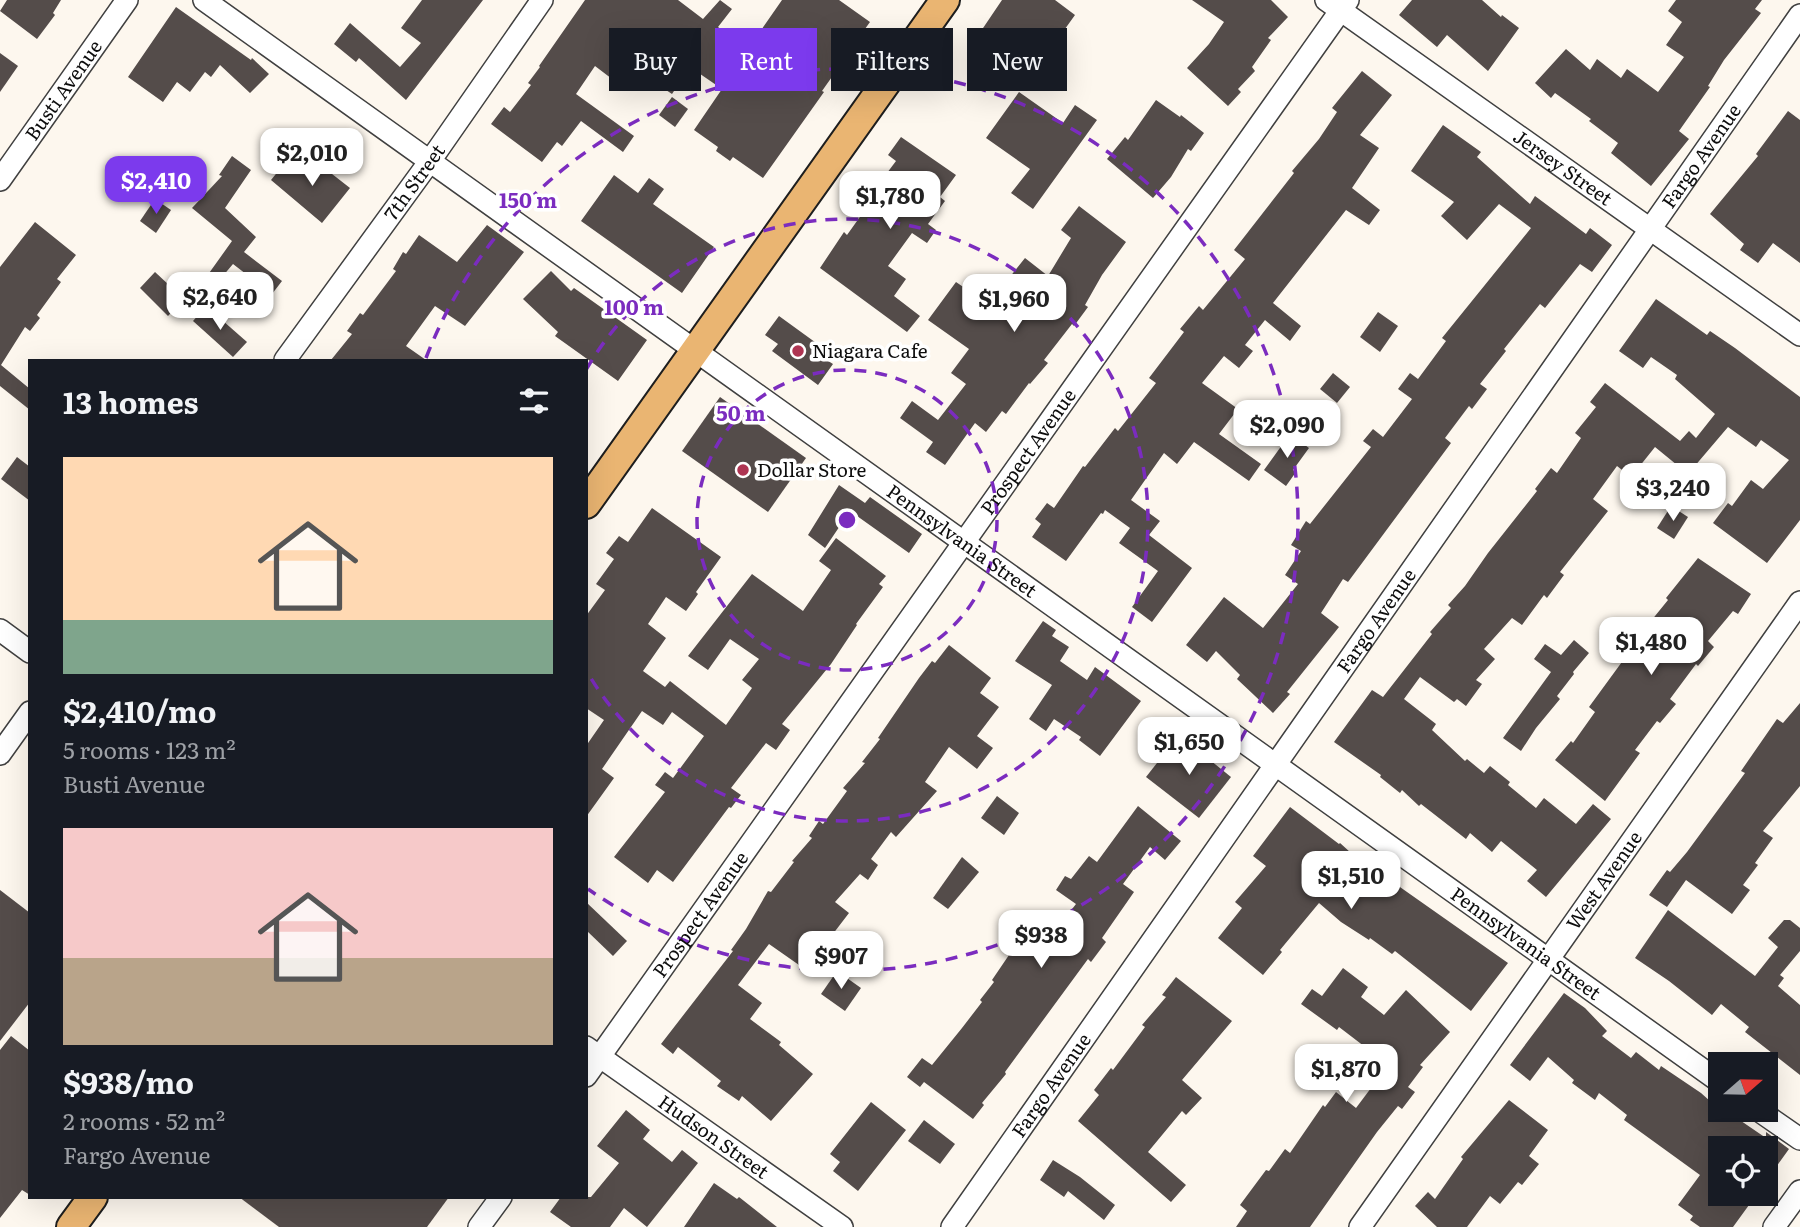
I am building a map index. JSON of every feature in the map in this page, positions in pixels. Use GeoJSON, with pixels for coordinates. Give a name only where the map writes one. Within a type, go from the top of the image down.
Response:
{"type":"FeatureCollection","features":[{"type":"Feature","properties":{"kind":"main road"},"geometry":{"type":"LineString","coordinates":[[588,501],[945,0]]}},
{"type":"Feature","properties":{"kind":"main road"},"geometry":{"type":"LineString","coordinates":[[72,1227],[92,1199]]}},
{"type":"Feature","properties":{"kind":"street","name":"Busti Avenue"},"geometry":{"type":"LineString","coordinates":[[0,180],[127,0]]}},
{"type":"Feature","properties":{"kind":"street","name":"Pennsylvania Street"},"geometry":{"type":"LineString","coordinates":[[204,0],[1708,1074]]}},
{"type":"Feature","properties":{"kind":"street","name":"7th Street"},"geometry":{"type":"LineString","coordinates":[[286,359],[430,161],[542,0]]}},
{"type":"Feature","properties":{"kind":"street","name":"Jersey Street"},"geometry":{"type":"LineString","coordinates":[[1338,3],[1800,335]]}},
{"type":"Feature","properties":{"kind":"street","name":"Prospect Avenue"},"geometry":{"type":"LineString","coordinates":[[588,1069],[593,1052],[964,542],[1338,3]]}},
{"type":"Feature","properties":{"kind":"street","name":"Fargo Avenue"},"geometry":{"type":"LineString","coordinates":[[952,1227],[1800,15]]}},
{"type":"Feature","properties":{"kind":"street","name":"West Avenue"},"geometry":{"type":"LineString","coordinates":[[1360,1227],[1800,602]]}},
{"type":"Feature","properties":{"kind":"street"},"geometry":{"type":"LineString","coordinates":[[0,631],[28,651]]}},
{"type":"Feature","properties":{"kind":"street"},"geometry":{"type":"LineString","coordinates":[[0,754],[28,715]]}},
{"type":"Feature","properties":{"kind":"street","name":"Hudson Street"},"geometry":{"type":"LineString","coordinates":[[593,1052],[812,1219],[842,1227]]}},
{"type":"Feature","properties":{"kind":"street"},"geometry":{"type":"LineString","coordinates":[[1775,1122],[1800,1139]]}},
{"type":"Feature","properties":{"kind":"street"},"geometry":{"type":"LineString","coordinates":[[1774,1227],[1800,1191]]}},
{"type":"Feature","properties":{"kind":"street"},"geometry":{"type":"LineString","coordinates":[[479,1227],[499,1199]]}},
{"type":"Feature","properties":{"kind":"building"},"geometry":{"type":"Polygon","coordinates":[[[7,0],[61,0],[53,13],[55,15],[37,39],[0,11],[7,0]]]}},
{"type":"Feature","properties":{"kind":"building"},"geometry":{"type":"Polygon","coordinates":[[[422,0],[483,0],[406,100],[359,58],[356,62],[334,44],[350,23],[400,67],[421,43],[401,28],[422,0]]]}},
{"type":"Feature","properties":{"kind":"building"},"geometry":{"type":"Polygon","coordinates":[[[585,0],[678,0],[703,19],[720,0],[732,9],[719,28],[715,28],[715,84],[701,75],[701,28],[609,28],[609,77],[595,66],[576,94],[634,136],[623,152],[581,121],[562,146],[557,142],[542,162],[491,124],[504,107],[510,112],[531,85],[528,83],[585,0]]]}},
{"type":"Feature","properties":{"kind":"building"},"geometry":{"type":"Polygon","coordinates":[[[782,0],[839,0],[870,22],[866,28],[831,28],[831,78],[763,178],[733,157],[730,161],[716,151],[718,147],[694,130],[721,91],[817,91],[817,28],[763,28],[782,0]]]}},
{"type":"Feature","properties":{"kind":"building"},"geometry":{"type":"Polygon","coordinates":[[[1002,0],[1055,0],[1075,15],[1066,28],[983,28],[1002,0]]]}},
{"type":"Feature","properties":{"kind":"building"},"geometry":{"type":"Polygon","coordinates":[[[1192,0],[1271,0],[1288,17],[1268,38],[1271,40],[1252,67],[1255,71],[1238,89],[1241,92],[1228,106],[1187,68],[1209,44],[1224,22],[1192,0]]]}},
{"type":"Feature","properties":{"kind":"building"},"geometry":{"type":"Polygon","coordinates":[[[1412,0],[1482,0],[1519,28],[1488,71],[1447,35],[1437,47],[1399,15],[1412,0]]]}},
{"type":"Feature","properties":{"kind":"building"},"geometry":{"type":"Polygon","coordinates":[[[1676,0],[1762,0],[1755,9],[1761,13],[1724,60],[1708,86],[1710,87],[1679,131],[1689,139],[1651,186],[1611,153],[1618,143],[1589,121],[1591,119],[1555,93],[1551,98],[1535,83],[1566,49],[1590,70],[1597,59],[1621,78],[1627,69],[1658,92],[1684,57],[1666,45],[1682,22],[1668,11],[1676,0]]]}},
{"type":"Feature","properties":{"kind":"building"},"geometry":{"type":"Polygon","coordinates":[[[176,7],[251,60],[252,58],[269,74],[250,93],[220,65],[211,77],[205,72],[190,92],[177,82],[163,102],[128,77],[176,7]]]}},
{"type":"Feature","properties":{"kind":"building"},"geometry":{"type":"Polygon","coordinates":[[[0,53],[18,66],[0,92],[0,53]]]}},
{"type":"Feature","properties":{"kind":"building"},"geometry":{"type":"Polygon","coordinates":[[[1362,71],[1392,95],[1360,135],[1379,148],[1352,188],[1380,210],[1369,225],[1346,210],[1273,303],[1301,326],[1290,341],[1265,320],[1245,345],[1253,351],[1239,368],[1224,356],[1202,383],[1238,409],[1219,434],[1261,464],[1249,481],[1194,442],[1177,464],[1164,453],[1131,500],[1160,521],[1149,535],[1192,568],[1152,622],[1132,607],[1158,571],[1119,543],[1130,528],[1105,510],[1066,561],[1032,537],[1041,524],[1035,519],[1047,503],[1054,508],[1083,466],[1085,467],[1115,428],[1118,431],[1156,383],[1149,378],[1184,332],[1180,329],[1199,306],[1203,310],[1245,259],[1234,250],[1319,139],[1337,112],[1332,108],[1362,71]]]}},
{"type":"Feature","properties":{"kind":"building"},"geometry":{"type":"Polygon","coordinates":[[[1019,92],[1063,123],[1075,105],[1097,120],[1033,209],[1011,193],[1030,169],[986,138],[1019,92]]]}},
{"type":"Feature","properties":{"kind":"building"},"geometry":{"type":"Polygon","coordinates":[[[672,97],[688,109],[675,127],[659,115],[672,97]]]}},
{"type":"Feature","properties":{"kind":"building"},"geometry":{"type":"Polygon","coordinates":[[[1156,100],[1204,133],[1191,151],[1188,149],[1171,177],[1153,198],[1107,159],[1125,137],[1128,140],[1156,100]]]}},
{"type":"Feature","properties":{"kind":"building"},"geometry":{"type":"Polygon","coordinates":[[[1788,111],[1800,120],[1800,263],[1773,243],[1758,263],[1740,250],[1744,244],[1710,214],[1758,156],[1756,154],[1788,111]]]}},
{"type":"Feature","properties":{"kind":"building"},"geometry":{"type":"Polygon","coordinates":[[[1443,125],[1481,152],[1477,157],[1530,204],[1535,196],[1586,234],[1590,228],[1612,245],[1592,272],[1580,264],[1545,308],[1540,304],[1504,349],[1506,351],[1480,384],[1487,389],[1472,409],[1469,406],[1445,438],[1451,443],[1348,582],[1343,579],[1321,613],[1339,627],[1273,713],[1237,679],[1240,675],[1216,651],[1207,662],[1186,645],[1224,597],[1263,628],[1298,584],[1285,575],[1301,551],[1291,545],[1306,521],[1310,524],[1371,447],[1363,441],[1373,429],[1383,437],[1412,399],[1398,389],[1410,373],[1418,379],[1446,341],[1442,338],[1531,228],[1499,204],[1467,240],[1441,216],[1454,202],[1411,171],[1443,125]]]}},
{"type":"Feature","properties":{"kind":"building"},"geometry":{"type":"Polygon","coordinates":[[[901,137],[956,175],[940,197],[945,201],[928,224],[936,230],[927,243],[912,233],[888,266],[906,279],[894,296],[920,316],[907,332],[820,268],[844,232],[847,235],[867,207],[863,205],[896,161],[888,155],[901,137]]]}},
{"type":"Feature","properties":{"kind":"building"},"geometry":{"type":"Polygon","coordinates":[[[232,156],[251,170],[225,208],[256,237],[244,252],[282,281],[272,294],[233,264],[216,284],[207,276],[232,241],[192,208],[222,176],[219,175],[232,156]]]}},
{"type":"Feature","properties":{"kind":"building"},"geometry":{"type":"Polygon","coordinates":[[[309,156],[350,188],[322,223],[271,180],[284,164],[296,173],[309,156]]]}},
{"type":"Feature","properties":{"kind":"building"},"geometry":{"type":"Polygon","coordinates":[[[614,175],[638,193],[649,178],[664,189],[653,204],[714,247],[682,293],[581,221],[614,175]]]}},
{"type":"Feature","properties":{"kind":"building"},"geometry":{"type":"Polygon","coordinates":[[[155,199],[171,210],[156,233],[140,221],[155,199]]]}},
{"type":"Feature","properties":{"kind":"building"},"geometry":{"type":"Polygon","coordinates":[[[1079,206],[1126,242],[1102,275],[1085,305],[1088,307],[1044,360],[1048,363],[1006,414],[1002,411],[986,432],[975,423],[945,465],[926,452],[933,442],[900,418],[912,401],[938,420],[966,384],[951,373],[969,349],[928,320],[956,282],[972,293],[967,300],[991,319],[1018,285],[1009,278],[1025,258],[1048,276],[1071,238],[1061,230],[1079,206]]]}},
{"type":"Feature","properties":{"kind":"building"},"geometry":{"type":"Polygon","coordinates":[[[35,222],[76,255],[57,279],[61,282],[37,315],[40,318],[30,331],[25,327],[1,365],[28,387],[28,408],[0,386],[0,267],[35,222]]]}},
{"type":"Feature","properties":{"kind":"building"},"geometry":{"type":"Polygon","coordinates":[[[487,225],[524,252],[465,326],[435,306],[406,346],[425,359],[332,359],[352,334],[347,331],[360,313],[363,315],[396,271],[393,269],[403,252],[406,254],[419,235],[457,262],[487,225]]]}},
{"type":"Feature","properties":{"kind":"building"},"geometry":{"type":"Polygon","coordinates":[[[551,271],[571,291],[574,288],[647,340],[618,381],[555,336],[558,332],[523,299],[551,271]]]}},
{"type":"Feature","properties":{"kind":"building"},"geometry":{"type":"Polygon","coordinates":[[[155,272],[184,299],[168,316],[140,288],[155,272]]]}},
{"type":"Feature","properties":{"kind":"building"},"geometry":{"type":"Polygon","coordinates":[[[1656,299],[1707,335],[1710,331],[1735,348],[1800,397],[1800,520],[1767,563],[1713,523],[1728,503],[1732,506],[1751,480],[1763,489],[1789,460],[1761,440],[1756,447],[1728,427],[1688,474],[1655,447],[1631,477],[1617,466],[1593,499],[1608,511],[1560,572],[1564,575],[1547,598],[1544,595],[1522,625],[1512,618],[1484,649],[1495,659],[1476,680],[1482,684],[1466,706],[1457,699],[1454,702],[1420,677],[1404,699],[1436,724],[1432,730],[1465,761],[1467,759],[1484,773],[1490,766],[1536,808],[1544,798],[1576,824],[1593,804],[1611,819],[1546,897],[1527,881],[1537,870],[1501,841],[1492,852],[1470,833],[1466,839],[1334,742],[1372,690],[1383,697],[1432,634],[1430,632],[1451,608],[1448,605],[1537,491],[1535,489],[1551,468],[1557,473],[1581,438],[1575,433],[1596,407],[1590,402],[1605,383],[1680,441],[1689,431],[1696,438],[1715,414],[1675,379],[1677,375],[1651,357],[1643,368],[1619,351],[1656,299]]]}},
{"type":"Feature","properties":{"kind":"building"},"geometry":{"type":"Polygon","coordinates":[[[206,306],[247,342],[233,357],[193,321],[206,306]]]}},
{"type":"Feature","properties":{"kind":"building"},"geometry":{"type":"Polygon","coordinates":[[[1378,312],[1398,326],[1380,352],[1360,337],[1378,312]]]}},
{"type":"Feature","properties":{"kind":"building"},"geometry":{"type":"Polygon","coordinates":[[[779,316],[830,353],[825,359],[833,364],[818,385],[772,351],[778,344],[765,335],[779,316]]]}},
{"type":"Feature","properties":{"kind":"building"},"geometry":{"type":"Polygon","coordinates":[[[1333,373],[1350,387],[1337,403],[1320,389],[1333,373]]]}},
{"type":"Feature","properties":{"kind":"building"},"geometry":{"type":"Polygon","coordinates":[[[720,397],[806,458],[768,512],[682,451],[720,397]]]}},
{"type":"Feature","properties":{"kind":"building"},"geometry":{"type":"Polygon","coordinates":[[[1290,434],[1309,448],[1293,470],[1296,472],[1286,486],[1264,470],[1290,434]]]}},
{"type":"Feature","properties":{"kind":"building"},"geometry":{"type":"Polygon","coordinates":[[[17,457],[28,465],[28,499],[1,479],[17,457]]]}},
{"type":"Feature","properties":{"kind":"building"},"geometry":{"type":"Polygon","coordinates":[[[839,485],[865,503],[870,497],[922,534],[909,553],[850,511],[825,548],[808,535],[839,485]]]}},
{"type":"Feature","properties":{"kind":"building"},"geometry":{"type":"Polygon","coordinates":[[[1671,506],[1688,517],[1674,539],[1657,528],[1671,506]]]}},
{"type":"Feature","properties":{"kind":"building"},"geometry":{"type":"Polygon","coordinates":[[[652,508],[721,557],[686,611],[666,597],[648,624],[666,638],[643,671],[665,687],[670,681],[726,725],[752,688],[742,680],[759,659],[730,639],[708,670],[688,656],[752,574],[803,611],[831,570],[819,561],[836,538],[886,576],[879,584],[883,587],[831,664],[782,724],[790,730],[776,750],[766,743],[731,788],[741,795],[673,882],[657,870],[648,883],[614,857],[665,792],[655,785],[665,772],[673,778],[704,736],[672,712],[663,725],[642,711],[602,769],[614,778],[588,814],[588,743],[604,720],[588,709],[588,613],[605,590],[596,584],[614,559],[606,553],[619,536],[628,542],[652,508]]]}},
{"type":"Feature","properties":{"kind":"building"},"geometry":{"type":"Polygon","coordinates":[[[1698,558],[1751,594],[1738,614],[1733,611],[1708,641],[1714,647],[1698,666],[1696,664],[1670,699],[1676,704],[1660,723],[1657,721],[1635,750],[1640,753],[1605,801],[1555,760],[1571,741],[1573,743],[1595,712],[1589,707],[1627,655],[1625,653],[1698,558]]]}},
{"type":"Feature","properties":{"kind":"building"},"geometry":{"type":"Polygon","coordinates":[[[1043,621],[1056,630],[1052,636],[1069,647],[1060,661],[1087,680],[1095,667],[1141,701],[1100,756],[1079,740],[1081,737],[1054,719],[1046,731],[1029,719],[1052,685],[1015,661],[1043,621]]]}},
{"type":"Feature","properties":{"kind":"building"},"geometry":{"type":"Polygon","coordinates":[[[1574,640],[1589,653],[1557,696],[1560,699],[1521,751],[1503,738],[1551,672],[1534,659],[1545,644],[1561,655],[1574,640]]]}},
{"type":"Feature","properties":{"kind":"building"},"geometry":{"type":"Polygon","coordinates":[[[949,645],[991,678],[980,693],[999,707],[977,736],[993,748],[977,769],[949,747],[925,782],[937,791],[896,837],[891,832],[871,859],[878,865],[868,880],[860,874],[835,902],[849,913],[826,943],[819,938],[799,965],[769,944],[738,985],[762,1003],[750,1019],[781,1042],[779,1045],[813,1074],[771,1121],[742,1096],[739,1101],[717,1086],[721,1081],[678,1047],[673,1054],[661,1044],[733,951],[731,950],[768,891],[771,892],[812,838],[809,836],[819,821],[823,824],[847,791],[843,788],[865,763],[862,762],[919,678],[949,645]]]}},
{"type":"Feature","properties":{"kind":"building"},"geometry":{"type":"Polygon","coordinates":[[[1800,703],[1800,786],[1763,831],[1773,838],[1743,885],[1750,890],[1732,914],[1686,880],[1667,907],[1649,895],[1667,870],[1670,872],[1687,852],[1745,773],[1741,771],[1777,719],[1783,723],[1800,703]]]}},
{"type":"Feature","properties":{"kind":"building"},"geometry":{"type":"Polygon","coordinates":[[[1179,735],[1231,777],[1199,818],[1146,777],[1179,735]]]}},
{"type":"Feature","properties":{"kind":"building"},"geometry":{"type":"Polygon","coordinates":[[[997,796],[1019,813],[1004,835],[981,818],[997,796]]]}},
{"type":"Feature","properties":{"kind":"building"},"geometry":{"type":"Polygon","coordinates":[[[1138,806],[1181,841],[1165,860],[1150,847],[1123,884],[1134,892],[1102,938],[1106,942],[1091,962],[1088,959],[973,1119],[924,1082],[920,1087],[907,1077],[922,1058],[932,1065],[962,1028],[982,1002],[980,1000],[994,982],[992,980],[1032,921],[1052,935],[1076,904],[1056,890],[1065,876],[1071,879],[1089,856],[1097,862],[1138,806]]]}},
{"type":"Feature","properties":{"kind":"building"},"geometry":{"type":"Polygon","coordinates":[[[1290,807],[1340,843],[1361,862],[1363,859],[1508,963],[1471,1011],[1395,951],[1392,954],[1370,938],[1369,940],[1341,922],[1319,903],[1263,975],[1218,938],[1242,908],[1235,902],[1266,866],[1253,856],[1290,807]]]}},
{"type":"Feature","properties":{"kind":"building"},"geometry":{"type":"Polygon","coordinates":[[[962,857],[979,872],[948,909],[933,898],[962,857]]]}},
{"type":"Feature","properties":{"kind":"building"},"geometry":{"type":"Polygon","coordinates":[[[0,890],[28,911],[28,1005],[0,1041],[0,890]]]}},
{"type":"Feature","properties":{"kind":"building"},"geometry":{"type":"Polygon","coordinates":[[[588,904],[627,941],[613,956],[588,932],[588,904]]]}},
{"type":"Feature","properties":{"kind":"building"},"geometry":{"type":"Polygon","coordinates":[[[1668,910],[1755,976],[1778,947],[1768,938],[1784,920],[1790,920],[1800,928],[1800,951],[1780,975],[1784,978],[1778,986],[1800,1005],[1800,1075],[1778,1058],[1778,1052],[1771,1052],[1745,1032],[1749,1027],[1721,1004],[1712,1015],[1635,958],[1668,910]]]}},
{"type":"Feature","properties":{"kind":"building"},"geometry":{"type":"Polygon","coordinates":[[[1343,968],[1368,987],[1361,997],[1384,1015],[1406,990],[1450,1032],[1420,1065],[1423,1067],[1408,1087],[1415,1092],[1402,1109],[1398,1106],[1377,1132],[1310,1227],[1236,1227],[1247,1211],[1240,1205],[1285,1149],[1290,1153],[1323,1105],[1325,1107],[1336,1092],[1356,1108],[1374,1084],[1359,1072],[1373,1053],[1339,1027],[1337,1030],[1301,1004],[1312,989],[1322,996],[1343,968]]]}},
{"type":"Feature","properties":{"kind":"building"},"geometry":{"type":"Polygon","coordinates":[[[837,971],[861,988],[845,1011],[821,994],[837,971]]]}},
{"type":"Feature","properties":{"kind":"building"},"geometry":{"type":"Polygon","coordinates":[[[1176,977],[1232,1021],[1182,1080],[1202,1098],[1186,1115],[1182,1111],[1148,1152],[1186,1185],[1171,1202],[1078,1121],[1099,1095],[1094,1090],[1111,1068],[1113,1070],[1145,1027],[1142,1025],[1166,997],[1162,995],[1176,977]]]}},
{"type":"Feature","properties":{"kind":"building"},"geometry":{"type":"Polygon","coordinates":[[[1564,993],[1585,1008],[1607,1031],[1602,1036],[1631,1058],[1636,1052],[1659,1070],[1661,1066],[1708,1099],[1708,1122],[1743,1122],[1763,1136],[1708,1136],[1708,1206],[1748,1206],[1733,1227],[1700,1227],[1690,1220],[1693,1216],[1678,1205],[1700,1175],[1624,1120],[1627,1115],[1599,1093],[1595,1100],[1572,1083],[1574,1080],[1548,1057],[1530,1081],[1510,1065],[1564,993]]]}},
{"type":"Feature","properties":{"kind":"building"},"geometry":{"type":"Polygon","coordinates":[[[11,1036],[28,1049],[28,1194],[22,1190],[0,1218],[0,1050],[11,1036]]]}},
{"type":"Feature","properties":{"kind":"building"},"geometry":{"type":"Polygon","coordinates":[[[1509,1100],[1548,1130],[1529,1156],[1539,1164],[1522,1185],[1518,1182],[1500,1204],[1490,1196],[1467,1227],[1437,1227],[1415,1206],[1428,1192],[1435,1199],[1463,1159],[1461,1157],[1509,1100]]]}},
{"type":"Feature","properties":{"kind":"building"},"geometry":{"type":"Polygon","coordinates":[[[871,1102],[906,1130],[858,1191],[833,1171],[840,1162],[830,1154],[871,1102]]]}},
{"type":"Feature","properties":{"kind":"building"},"geometry":{"type":"Polygon","coordinates":[[[626,1110],[650,1130],[643,1139],[672,1162],[682,1150],[698,1163],[647,1227],[624,1208],[610,1227],[571,1227],[550,1212],[560,1199],[588,1199],[619,1163],[597,1146],[626,1110]]]}},
{"type":"Feature","properties":{"kind":"building"},"geometry":{"type":"Polygon","coordinates":[[[924,1120],[955,1144],[940,1164],[908,1141],[924,1120]]]}},
{"type":"Feature","properties":{"kind":"building"},"geometry":{"type":"Polygon","coordinates":[[[1778,1141],[1789,1149],[1778,1164],[1778,1141]]]}},
{"type":"Feature","properties":{"kind":"building"},"geometry":{"type":"Polygon","coordinates":[[[1053,1160],[1080,1177],[1115,1205],[1104,1220],[1068,1191],[1064,1197],[1040,1180],[1053,1160]]]}},
{"type":"Feature","properties":{"kind":"building"},"geometry":{"type":"Polygon","coordinates":[[[714,1183],[737,1199],[739,1197],[777,1227],[684,1227],[714,1183]]]}},
{"type":"Feature","properties":{"kind":"building"},"geometry":{"type":"Polygon","coordinates":[[[242,1199],[448,1199],[427,1227],[279,1227],[242,1199]]]}},
{"type":"Feature","properties":{"kind":"place","name":"Niagara Cafe"},"geometry":{"type":"Point","coordinates":[798,351]}},
{"type":"Feature","properties":{"kind":"place","name":"Dollar Store"},"geometry":{"type":"Point","coordinates":[743,470]}}]}
